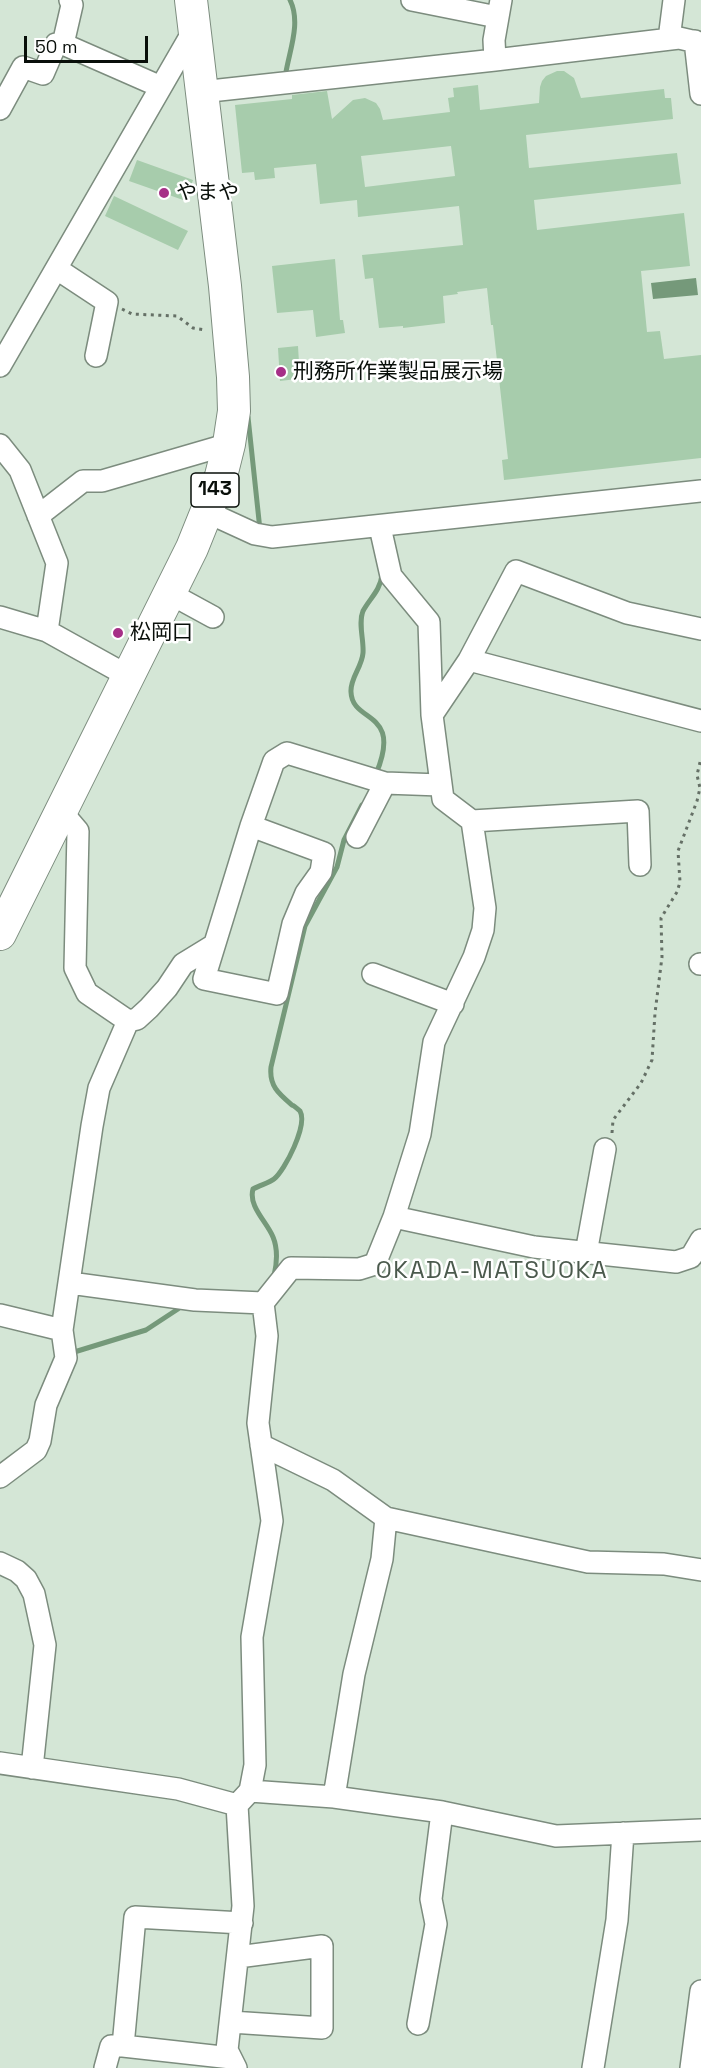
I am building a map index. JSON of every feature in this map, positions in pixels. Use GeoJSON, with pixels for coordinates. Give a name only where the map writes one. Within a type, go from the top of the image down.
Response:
{"type":"FeatureCollection","features":[{"type":"Feature","properties":{"kind":"highway","name":"143"},"geometry":{"type":"LineString","coordinates":[[0,934],[207,512],[221,476],[229,444],[234,411],[233,377],[201,92],[197,9]]}},
{"type":"Feature","properties":{"kind":"street"},"geometry":{"type":"LineString","coordinates":[[63,44],[72,5],[70,0]]}},
{"type":"Feature","properties":{"kind":"street"},"geometry":{"type":"LineString","coordinates":[[412,0],[499,9],[495,60]]}},
{"type":"Feature","properties":{"kind":"street"},"geometry":{"type":"LineString","coordinates":[[669,39],[674,0]]}},
{"type":"Feature","properties":{"kind":"street"},"geometry":{"type":"LineString","coordinates":[[0,366],[161,87],[197,9]]}},
{"type":"Feature","properties":{"kind":"street"},"geometry":{"type":"LineString","coordinates":[[201,92],[679,38],[698,42],[701,94]]}},
{"type":"Feature","properties":{"kind":"street"},"geometry":{"type":"LineString","coordinates":[[0,109],[23,67],[43,74],[56,44],[63,44],[161,87]]}},
{"type":"Feature","properties":{"kind":"street"},"geometry":{"type":"LineString","coordinates":[[57,269],[107,302],[96,356]]}},
{"type":"Feature","properties":{"kind":"street"},"geometry":{"type":"LineString","coordinates":[[38,516],[84,481],[102,481],[229,444]]}},
{"type":"Feature","properties":{"kind":"street"},"geometry":{"type":"LineString","coordinates":[[0,445],[20,470],[57,563],[47,631]]}},
{"type":"Feature","properties":{"kind":"street"},"geometry":{"type":"LineString","coordinates":[[207,512],[264,536],[380,527],[701,491]]}},
{"type":"Feature","properties":{"kind":"street"},"geometry":{"type":"LineString","coordinates":[[380,527],[391,576],[429,622],[432,715],[443,800],[472,821],[638,811],[640,865]]}},
{"type":"Feature","properties":{"kind":"street"},"geometry":{"type":"LineString","coordinates":[[432,715],[469,660],[516,571],[627,613],[701,629]]}},
{"type":"Feature","properties":{"kind":"street"},"geometry":{"type":"LineString","coordinates":[[169,593],[213,617]]}},
{"type":"Feature","properties":{"kind":"street"},"geometry":{"type":"LineString","coordinates":[[0,617],[47,631],[128,676]]}},
{"type":"Feature","properties":{"kind":"street"},"geometry":{"type":"LineString","coordinates":[[469,660],[701,721]]}},
{"type":"Feature","properties":{"kind":"street"},"geometry":{"type":"LineString","coordinates":[[251,826],[324,853],[321,873],[306,893],[293,924],[277,994],[204,979],[251,826],[274,761],[287,753],[379,781],[440,784]]}},
{"type":"Feature","properties":{"kind":"street"},"geometry":{"type":"LineString","coordinates":[[357,837],[379,781]]}},
{"type":"Feature","properties":{"kind":"street"},"geometry":{"type":"LineString","coordinates":[[61,811],[78,831],[75,968],[87,993],[128,1021],[137,1019],[167,988],[183,964],[214,945]]}},
{"type":"Feature","properties":{"kind":"street"},"geometry":{"type":"LineString","coordinates":[[234,2063],[227,2050],[242,1923],[244,1798],[255,1765],[252,1637],[272,1521],[258,1423],[267,1336],[263,1304],[291,1268],[359,1269],[375,1264],[394,1217],[420,1134],[434,1042],[474,957],[483,930],[485,908],[472,821]]}},
{"type":"Feature","properties":{"kind":"street"},"geometry":{"type":"LineString","coordinates":[[373,974],[453,1004]]}},
{"type":"Feature","properties":{"kind":"street"},"geometry":{"type":"LineString","coordinates":[[0,1477],[36,1450],[40,1441],[46,1405],[66,1355],[62,1330],[99,1088],[128,1021]]}},
{"type":"Feature","properties":{"kind":"street"},"geometry":{"type":"LineString","coordinates":[[586,1253],[605,1149]]}},
{"type":"Feature","properties":{"kind":"street"},"geometry":{"type":"LineString","coordinates":[[394,1217],[534,1247],[676,1262],[691,1257],[701,1240]]}},
{"type":"Feature","properties":{"kind":"street"},"geometry":{"type":"LineString","coordinates":[[70,1283],[195,1300],[263,1304]]}},
{"type":"Feature","properties":{"kind":"street"},"geometry":{"type":"LineString","coordinates":[[0,1315],[62,1330]]}},
{"type":"Feature","properties":{"kind":"street"},"geometry":{"type":"LineString","coordinates":[[261,1445],[333,1480],[386,1518],[588,1562],[664,1564],[701,1570]]}},
{"type":"Feature","properties":{"kind":"street"},"geometry":{"type":"LineString","coordinates":[[334,1797],[354,1674],[382,1559],[386,1518]]}},
{"type":"Feature","properties":{"kind":"street"},"geometry":{"type":"LineString","coordinates":[[0,1563],[17,1570],[26,1579],[34,1594],[45,1645],[32,1768]]}},
{"type":"Feature","properties":{"kind":"street"},"geometry":{"type":"LineString","coordinates":[[1,1767],[32,1768],[244,1798],[334,1797],[442,1812],[556,1836],[701,1830]]}},
{"type":"Feature","properties":{"kind":"street"},"geometry":{"type":"LineString","coordinates":[[418,2024],[436,1924],[431,1899],[442,1812]]}},
{"type":"Feature","properties":{"kind":"street"},"geometry":{"type":"LineString","coordinates":[[593,2068],[617,1920],[623,1833]]}},
{"type":"Feature","properties":{"kind":"street"},"geometry":{"type":"LineString","coordinates":[[123,2046],[135,1917],[242,1923]]}},
{"type":"Feature","properties":{"kind":"street"},"geometry":{"type":"LineString","coordinates":[[231,2022],[322,2028],[322,1946],[238,1957]]}},
{"type":"Feature","properties":{"kind":"street"},"geometry":{"type":"LineString","coordinates":[[691,2068],[699,2023],[701,1991]]}},
{"type":"Feature","properties":{"kind":"street"},"geometry":{"type":"LineString","coordinates":[[105,2068],[111,2046],[234,2063]]}},
{"type":"Feature","properties":{"kind":"path"},"geometry":{"type":"LineString","coordinates":[[107,302],[132,314],[177,316],[193,328],[229,332]]}},
{"type":"Feature","properties":{"kind":"path"},"geometry":{"type":"LineString","coordinates":[[605,1149],[614,1128],[613,1120],[641,1083],[652,1060],[662,957],[661,918],[677,892],[680,882],[678,851],[697,801],[700,788],[697,776],[701,758]]}},
{"type":"Feature","properties":{"kind":"shaded area"},"geometry":{"type":"Polygon","coordinates":[[[696,278],[698,295],[653,299],[651,283],[696,278]]]}},
{"type":"Feature","properties":{"kind":"building"},"geometry":{"type":"Polygon","coordinates":[[[557,71],[564,71],[574,78],[581,98],[664,89],[665,98],[671,98],[673,119],[526,135],[529,168],[677,153],[681,184],[534,200],[537,230],[684,213],[690,266],[641,271],[647,332],[660,331],[664,359],[701,355],[701,458],[504,480],[502,460],[508,459],[487,288],[443,296],[445,323],[403,328],[403,326],[379,328],[373,278],[365,279],[362,255],[463,245],[459,206],[358,217],[357,200],[320,204],[316,164],[274,168],[275,178],[255,180],[254,172],[242,173],[235,105],[292,99],[292,95],[327,91],[332,119],[353,100],[365,98],[376,103],[383,120],[450,112],[448,98],[454,97],[453,88],[478,85],[480,110],[539,103],[540,87],[546,76],[557,71]],[[451,146],[361,156],[365,187],[455,176],[451,146]]]}},
{"type":"Feature","properties":{"kind":"building"},"geometry":{"type":"Polygon","coordinates":[[[137,160],[193,180],[186,201],[129,181],[137,160]]]}},
{"type":"Feature","properties":{"kind":"building"},"geometry":{"type":"Polygon","coordinates":[[[114,196],[188,231],[178,250],[105,216],[114,196]]]}},
{"type":"Feature","properties":{"kind":"building"},"geometry":{"type":"Polygon","coordinates":[[[335,259],[340,320],[343,320],[345,333],[316,337],[313,310],[277,313],[272,266],[335,259]]]}},
{"type":"Feature","properties":{"kind":"building"},"geometry":{"type":"Polygon","coordinates":[[[298,346],[299,363],[304,363],[305,378],[280,381],[278,348],[298,346]]]}},
{"type":"Feature","properties":{"kind":"waterway"},"geometry":{"type":"LineString","coordinates":[[284,76],[295,26],[290,0]]}},
{"type":"Feature","properties":{"kind":"waterway"},"geometry":{"type":"LineString","coordinates":[[248,417],[260,530]]}},
{"type":"Feature","properties":{"kind":"waterway"},"geometry":{"type":"LineString","coordinates":[[376,774],[383,753],[384,738],[374,721],[353,702],[351,687],[363,653],[361,626],[363,611],[377,590],[382,575]]}},
{"type":"Feature","properties":{"kind":"waterway"},"geometry":{"type":"LineString","coordinates":[[274,1276],[276,1246],[253,1202],[253,1189],[270,1182],[284,1167],[294,1147],[302,1118],[300,1111],[276,1089],[273,1084],[271,1067],[305,926],[337,867],[344,840],[362,805]]}},
{"type":"Feature","properties":{"kind":"waterway"},"geometry":{"type":"LineString","coordinates":[[71,1353],[146,1330],[178,1309]]}},
{"type":"Feature","properties":{"kind":"place","name":"やまや"},"geometry":{"type":"Point","coordinates":[164,193]}},
{"type":"Feature","properties":{"kind":"place","name":"刑務所作業製品展示場"},"geometry":{"type":"Point","coordinates":[281,372]}},
{"type":"Feature","properties":{"kind":"place","name":"松岡口"},"geometry":{"type":"Point","coordinates":[118,633]}},
{"type":"Feature","properties":{"kind":"district","name":"OKADA-MATSUOKA"},"geometry":{"type":"Point","coordinates":[492,1271]}}]}
